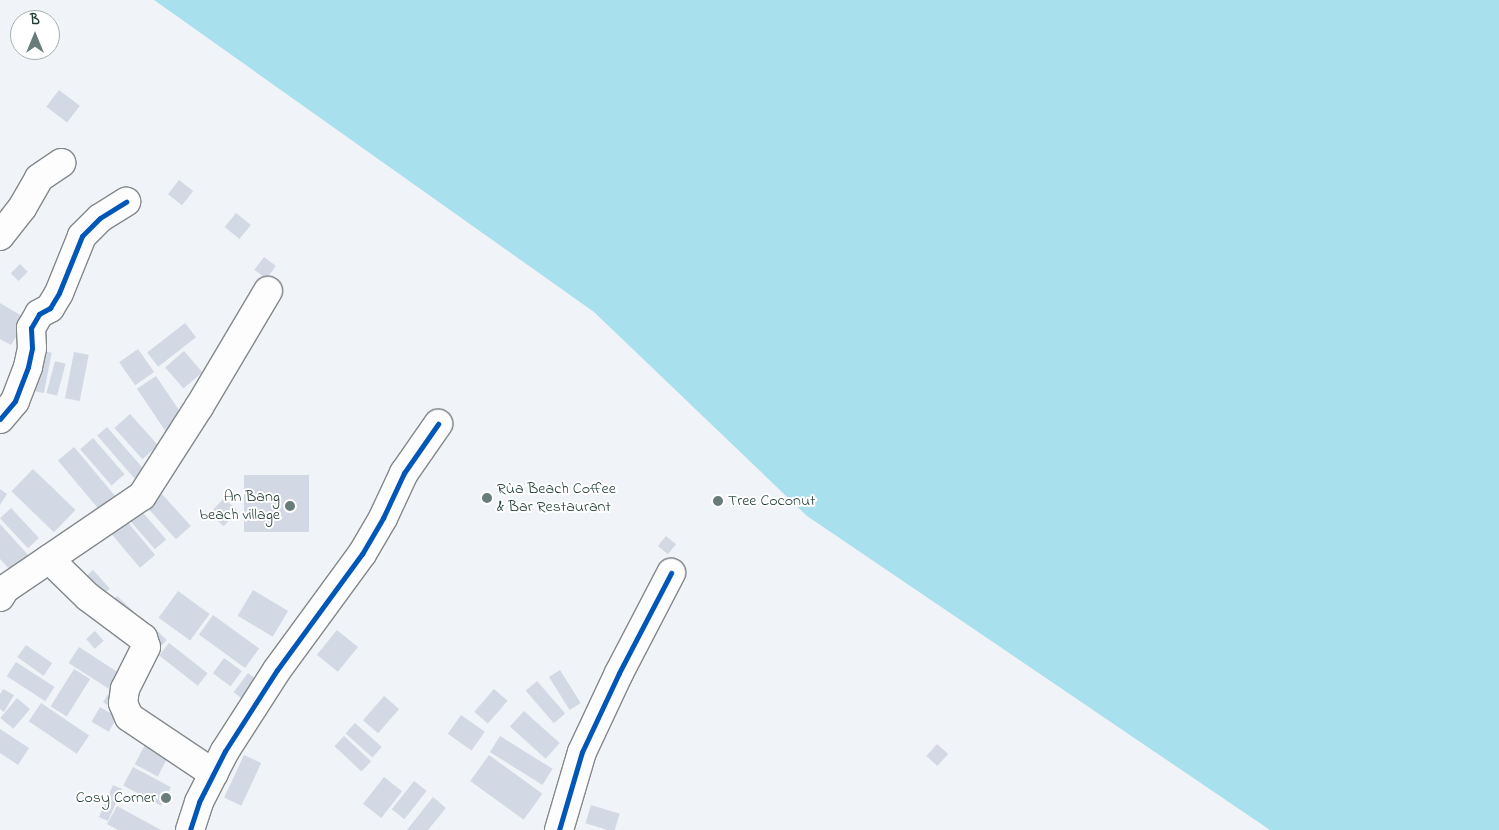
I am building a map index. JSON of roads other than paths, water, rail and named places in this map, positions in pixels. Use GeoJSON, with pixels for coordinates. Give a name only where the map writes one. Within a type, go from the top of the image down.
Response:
{"type":"FeatureCollection","features":[{"type":"Feature","properties":{"kind":"street"},"geometry":{"type":"LineString","coordinates":[[0,236],[22,208],[39,178],[61,162]]}},
{"type":"Feature","properties":{"kind":"street"},"geometry":{"type":"LineString","coordinates":[[0,419],[15,401],[32,348],[32,328],[39,314],[50,308],[59,293],[82,236],[100,218],[126,202]]}},
{"type":"Feature","properties":{"kind":"street"},"geometry":{"type":"LineString","coordinates":[[0,597],[5,589],[142,496],[199,407],[268,291]]}},
{"type":"Feature","properties":{"kind":"street"},"geometry":{"type":"LineString","coordinates":[[190,830],[200,802],[214,774],[277,670],[362,554],[383,518],[404,473],[438,424]]}},
{"type":"Feature","properties":{"kind":"street"},"geometry":{"type":"LineString","coordinates":[[49,559],[88,597],[143,638],[146,647],[125,689],[123,703],[129,717],[214,774]]}},
{"type":"Feature","properties":{"kind":"street"},"geometry":{"type":"LineString","coordinates":[[559,830],[582,752],[619,673],[671,573]]}},
{"type":"Feature","properties":{"kind":"water"},"geometry":{"type":"Polygon","coordinates":[[[154,0],[1499,0],[1499,830],[1270,830],[807,516],[594,312],[154,0]]]}},
{"type":"Feature","properties":{"kind":"place","name":"Rùa Beach Coffee & Bar Restaurant"},"geometry":{"type":"Point","coordinates":[487,498]}},
{"type":"Feature","properties":{"kind":"place","name":"Tree Coconut"},"geometry":{"type":"Point","coordinates":[718,501]}},
{"type":"Feature","properties":{"kind":"place","name":"An Bang beach village"},"geometry":{"type":"Point","coordinates":[290,506]}},
{"type":"Feature","properties":{"kind":"place","name":"Cosy Corner"},"geometry":{"type":"Point","coordinates":[166,798]}}]}
